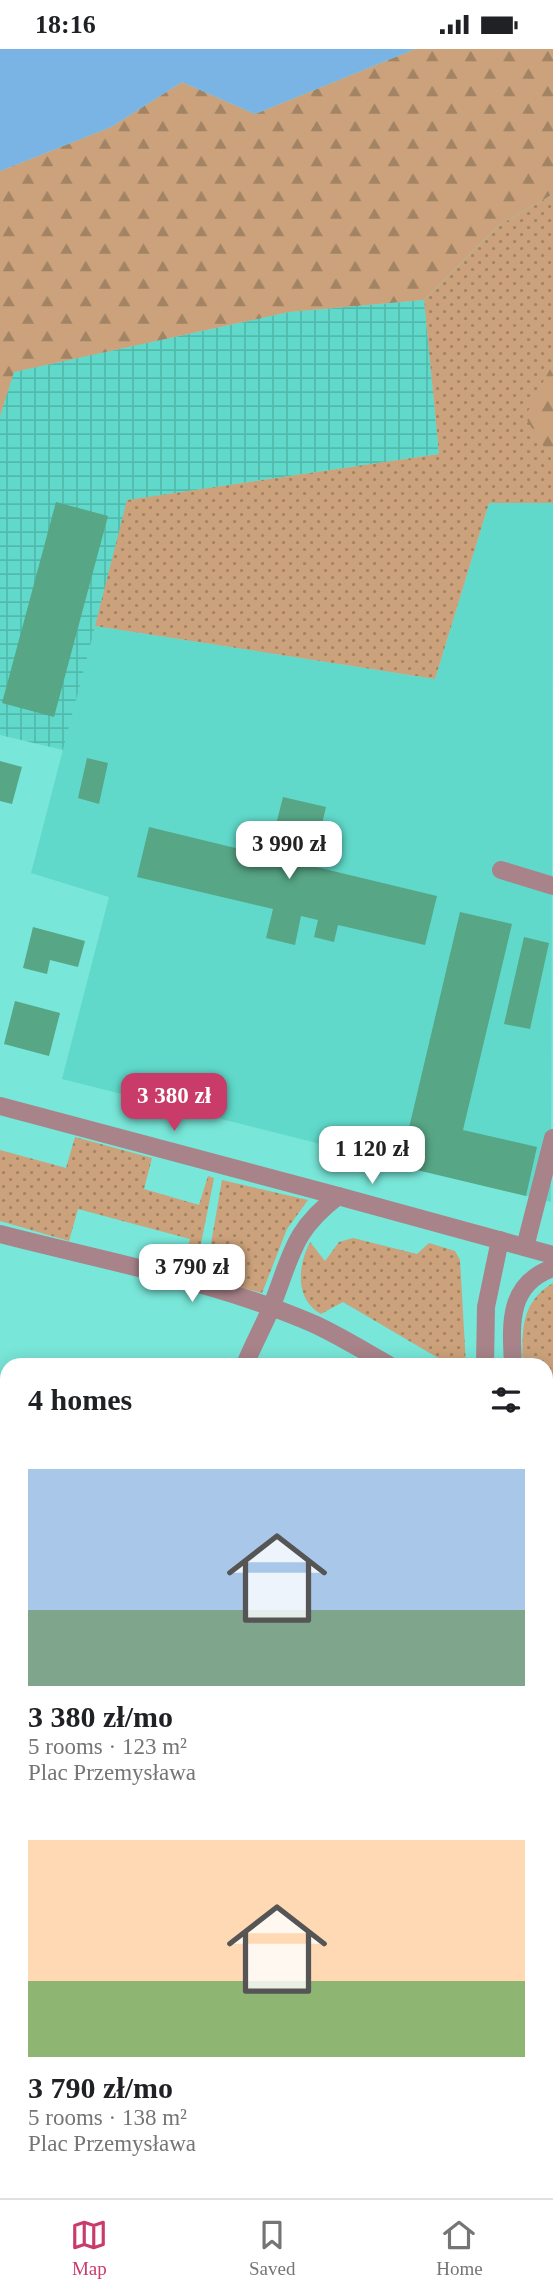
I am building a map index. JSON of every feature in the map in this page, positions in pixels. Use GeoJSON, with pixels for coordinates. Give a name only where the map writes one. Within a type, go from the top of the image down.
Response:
{"type":"FeatureCollection","features":[{"type":"Feature","properties":{"kind":"street"},"geometry":{"type":"LineString","coordinates":[[501,870],[553,886]]}},
{"type":"Feature","properties":{"kind":"street"},"geometry":{"type":"LineString","coordinates":[[0,1106],[553,1255]]}},
{"type":"Feature","properties":{"kind":"street"},"geometry":{"type":"LineString","coordinates":[[525,1247],[553,1137]]}},
{"type":"Feature","properties":{"kind":"street"},"geometry":{"type":"LineString","coordinates":[[248,1358],[271,1309],[301,1231],[338,1196]]}},
{"type":"Feature","properties":{"kind":"street"},"geometry":{"type":"LineString","coordinates":[[0,1234],[197,1286],[271,1309],[327,1331],[376,1358]]}},
{"type":"Feature","properties":{"kind":"street"},"geometry":{"type":"LineString","coordinates":[[485,1358],[486,1307],[499,1240]]}},
{"type":"Feature","properties":{"kind":"street"},"geometry":{"type":"LineString","coordinates":[[513,1358],[514,1305],[523,1287],[538,1275],[553,1268]]}},
{"type":"Feature","properties":{"kind":"shaded area"},"geometry":{"type":"Polygon","coordinates":[[[424,300],[439,454],[128,500],[63,750],[0,735],[0,416],[13,372],[289,312],[424,300]]]}},
{"type":"Feature","properties":{"kind":"shaded area"},"geometry":{"type":"Polygon","coordinates":[[[489,503],[553,503],[551,1202],[62,1079],[109,897],[31,873],[95,626],[435,679],[489,503]]]}},
{"type":"Feature","properties":{"kind":"green space"},"geometry":{"type":"Polygon","coordinates":[[[415,49],[553,49],[553,194],[498,226],[424,300],[289,312],[14,372],[0,416],[0,171],[111,127],[182,82],[255,114],[415,49]]]}},
{"type":"Feature","properties":{"kind":"green space"},"geometry":{"type":"Polygon","coordinates":[[[553,194],[553,363],[526,417],[553,461],[553,503],[489,503],[435,679],[95,626],[127,500],[439,454],[424,300],[498,226],[553,194]]]}},
{"type":"Feature","properties":{"kind":"green space"},"geometry":{"type":"Polygon","coordinates":[[[553,363],[553,461],[525,417],[553,363]]]}},
{"type":"Feature","properties":{"kind":"green space"},"geometry":{"type":"Polygon","coordinates":[[[75,1137],[152,1158],[144,1189],[199,1205],[208,1176],[214,1178],[195,1274],[182,1271],[190,1239],[78,1209],[69,1241],[0,1221],[0,1150],[66,1168],[75,1137]]]}},
{"type":"Feature","properties":{"kind":"green space"},"geometry":{"type":"Polygon","coordinates":[[[222,1180],[308,1200],[287,1229],[262,1293],[205,1278],[222,1180]]]}},
{"type":"Feature","properties":{"kind":"green space"},"geometry":{"type":"Polygon","coordinates":[[[353,1238],[417,1254],[429,1243],[455,1251],[460,1260],[466,1358],[438,1358],[343,1302],[321,1314],[312,1307],[302,1291],[301,1271],[306,1251],[310,1242],[325,1261],[339,1242],[353,1238]]]}},
{"type":"Feature","properties":{"kind":"green space"},"geometry":{"type":"Polygon","coordinates":[[[553,1283],[553,1358],[523,1358],[525,1319],[534,1299],[553,1283]]]}},
{"type":"Feature","properties":{"kind":"water"},"geometry":{"type":"Polygon","coordinates":[[[0,49],[415,49],[255,114],[182,82],[111,127],[0,171],[0,49]]]}},
{"type":"Feature","properties":{"kind":"building"},"geometry":{"type":"Polygon","coordinates":[[[56,502],[108,516],[54,717],[2,703],[56,502]]]}},
{"type":"Feature","properties":{"kind":"building"},"geometry":{"type":"Polygon","coordinates":[[[87,758],[108,763],[99,804],[78,798],[87,758]]]}},
{"type":"Feature","properties":{"kind":"building"},"geometry":{"type":"Polygon","coordinates":[[[0,761],[22,767],[12,804],[0,801],[0,761]]]}},
{"type":"Feature","properties":{"kind":"building"},"geometry":{"type":"Polygon","coordinates":[[[283,797],[326,807],[312,866],[437,896],[425,945],[338,925],[334,942],[314,937],[318,920],[301,916],[295,945],[266,938],[273,909],[137,877],[149,827],[268,856],[283,797]]]}},
{"type":"Feature","properties":{"kind":"building"},"geometry":{"type":"Polygon","coordinates":[[[460,912],[512,924],[463,1130],[537,1147],[526,1196],[400,1166],[460,912]]]}},
{"type":"Feature","properties":{"kind":"building"},"geometry":{"type":"Polygon","coordinates":[[[33,927],[85,941],[78,967],[50,960],[47,974],[23,968],[33,927]]]}},
{"type":"Feature","properties":{"kind":"building"},"geometry":{"type":"Polygon","coordinates":[[[524,937],[549,943],[530,1029],[504,1024],[524,937]]]}},
{"type":"Feature","properties":{"kind":"building"},"geometry":{"type":"Polygon","coordinates":[[[15,1001],[60,1013],[49,1056],[4,1044],[15,1001]]]}}]}
